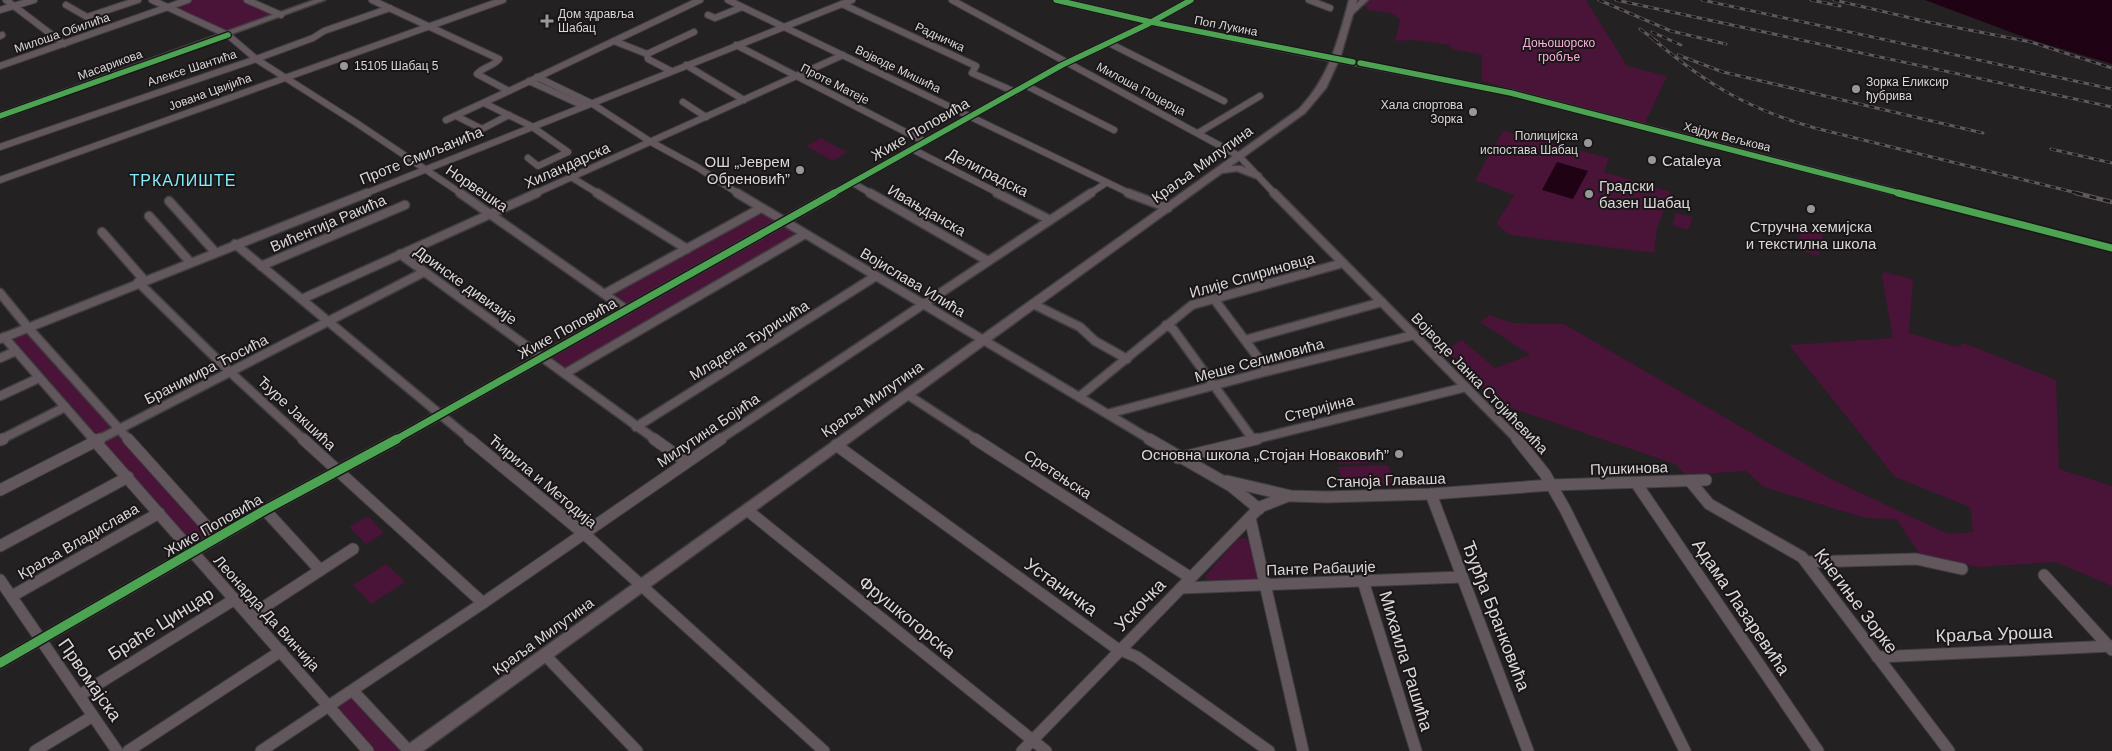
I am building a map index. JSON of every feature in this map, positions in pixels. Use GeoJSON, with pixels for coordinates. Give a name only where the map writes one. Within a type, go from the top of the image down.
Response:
{"type":"FeatureCollection","features":[{"type":"Feature","properties":{"kind":"main road","name":"Масарикова"},"geometry":{"type":"LineString","coordinates":[[0,116],[321,0]]}},
{"type":"Feature","properties":{"kind":"main road","name":"Краља Милутина"},"geometry":{"type":"LineString","coordinates":[[410,751],[1239,156],[1279,130],[1311,103],[1323,88],[1340,44],[1353,0]]}},
{"type":"Feature","properties":{"kind":"main road"},"geometry":{"type":"LineString","coordinates":[[1350,13],[1364,0]]}},
{"type":"Feature","properties":{"kind":"main road"},"geometry":{"type":"LineString","coordinates":[[1340,44],[1357,63]]}},
{"type":"Feature","properties":{"kind":"main road","name":"Хајдук Вељкова"},"geometry":{"type":"LineString","coordinates":[[1334,59],[1511,93],[2112,248]]}},
{"type":"Feature","properties":{"kind":"main road"},"geometry":{"type":"LineString","coordinates":[[1329,72],[1357,63]]}},
{"type":"Feature","properties":{"kind":"main road"},"geometry":{"type":"LineString","coordinates":[[1221,170],[1238,168],[1258,176]]}},
{"type":"Feature","properties":{"kind":"street"},"geometry":{"type":"LineString","coordinates":[[6,0],[64,44]]}},
{"type":"Feature","properties":{"kind":"street"},"geometry":{"type":"LineString","coordinates":[[0,10],[34,0]]}},
{"type":"Feature","properties":{"kind":"street"},"geometry":{"type":"LineString","coordinates":[[66,5],[87,17],[138,0]]}},
{"type":"Feature","properties":{"kind":"street"},"geometry":{"type":"LineString","coordinates":[[152,0],[228,35],[256,59],[284,78]]}},
{"type":"Feature","properties":{"kind":"street","name":"Милоша Обилића"},"geometry":{"type":"LineString","coordinates":[[0,66],[188,0]]}},
{"type":"Feature","properties":{"kind":"street"},"geometry":{"type":"LineString","coordinates":[[247,0],[281,15]]}},
{"type":"Feature","properties":{"kind":"street"},"geometry":{"type":"LineString","coordinates":[[372,0],[498,58],[497,62],[481,69],[477,74],[509,91]]}},
{"type":"Feature","properties":{"kind":"street"},"geometry":{"type":"LineString","coordinates":[[428,26],[503,0]]}},
{"type":"Feature","properties":{"kind":"street"},"geometry":{"type":"LineString","coordinates":[[446,120],[700,0]]}},
{"type":"Feature","properties":{"kind":"street","name":"Војводе Мишића"},"geometry":{"type":"LineString","coordinates":[[728,0],[1106,182],[1168,208]]}},
{"type":"Feature","properties":{"kind":"street","name":"Проте Смиљанића"},"geometry":{"type":"LineString","coordinates":[[2,338],[782,26],[852,0]]}},
{"type":"Feature","properties":{"kind":"street","name":"Милоша Поцерца"},"geometry":{"type":"LineString","coordinates":[[952,0],[1239,156]]}},
{"type":"Feature","properties":{"kind":"street","name":"Поп Лукина"},"geometry":{"type":"LineString","coordinates":[[1056,0],[1151,22],[1334,59]]}},
{"type":"Feature","properties":{"kind":"street"},"geometry":{"type":"LineString","coordinates":[[1151,22],[1191,0]]}},
{"type":"Feature","properties":{"kind":"street"},"geometry":{"type":"LineString","coordinates":[[1309,0],[1330,8]]}},
{"type":"Feature","properties":{"kind":"street","name":"Радничка"},"geometry":{"type":"LineString","coordinates":[[842,4],[976,66],[972,73],[1015,92]]}},
{"type":"Feature","properties":{"kind":"street"},"geometry":{"type":"LineString","coordinates":[[708,15],[717,18],[742,7]]}},
{"type":"Feature","properties":{"kind":"street","name":"Алексе Шантића"},"geometry":{"type":"LineString","coordinates":[[0,146],[256,59],[313,38],[324,31],[390,8]]}},
{"type":"Feature","properties":{"kind":"street","name":"Жике Поповића"},"geometry":{"type":"LineString","coordinates":[[0,663],[266,510],[440,415],[970,116],[1067,63],[1151,22]]}},
{"type":"Feature","properties":{"kind":"street","name":"Јована Цвијића"},"geometry":{"type":"LineString","coordinates":[[0,180],[428,26]]}},
{"type":"Feature","properties":{"kind":"street"},"geometry":{"type":"LineString","coordinates":[[614,41],[647,54],[694,32]]}},
{"type":"Feature","properties":{"kind":"street"},"geometry":{"type":"LineString","coordinates":[[1108,43],[1224,101]]}},
{"type":"Feature","properties":{"kind":"street","name":"Проте Матеје"},"geometry":{"type":"LineString","coordinates":[[736,45],[925,142]]}},
{"type":"Feature","properties":{"kind":"street"},"geometry":{"type":"LineString","coordinates":[[647,54],[648,59],[671,71]]}},
{"type":"Feature","properties":{"kind":"street","name":"Хиландарска"},"geometry":{"type":"LineString","coordinates":[[302,299],[842,55]]}},
{"type":"Feature","properties":{"kind":"street"},"geometry":{"type":"LineString","coordinates":[[686,65],[744,100]]}},
{"type":"Feature","properties":{"kind":"street"},"geometry":{"type":"LineString","coordinates":[[537,77],[588,104]]}},
{"type":"Feature","properties":{"kind":"street","name":"Норвешка"},"geometry":{"type":"LineString","coordinates":[[284,78],[355,122],[606,293],[627,310]]}},
{"type":"Feature","properties":{"kind":"street"},"geometry":{"type":"LineString","coordinates":[[529,81],[588,104]]}},
{"type":"Feature","properties":{"kind":"street"},"geometry":{"type":"LineString","coordinates":[[1028,86],[1114,130]]}},
{"type":"Feature","properties":{"kind":"street"},"geometry":{"type":"LineString","coordinates":[[1198,133],[1260,96]]}},
{"type":"Feature","properties":{"kind":"street"},"geometry":{"type":"LineString","coordinates":[[683,102],[706,117]]}},
{"type":"Feature","properties":{"kind":"street"},"geometry":{"type":"LineString","coordinates":[[484,103],[531,126],[568,152],[538,166],[528,158]]}},
{"type":"Feature","properties":{"kind":"street","name":"Војислава Илића"},"geometry":{"type":"LineString","coordinates":[[588,104],[697,167],[761,208],[1079,397],[1112,414],[1178,458],[1222,480]]}},
{"type":"Feature","properties":{"kind":"street"},"geometry":{"type":"LineString","coordinates":[[456,116],[482,128],[509,115]]}},
{"type":"Feature","properties":{"kind":"street","name":"Делиградска"},"geometry":{"type":"LineString","coordinates":[[912,149],[1050,220]]}},
{"type":"Feature","properties":{"kind":"street","name":"Војводе Јанка Стојићевића"},"geometry":{"type":"LineString","coordinates":[[1239,156],[1536,460],[1552,485],[1685,751]]}},
{"type":"Feature","properties":{"kind":"street"},"geometry":{"type":"LineString","coordinates":[[571,177],[687,249]]}},
{"type":"Feature","properties":{"kind":"street","name":"Милутина Бојића"},"geometry":{"type":"LineString","coordinates":[[330,706],[483,603],[686,462],[1106,182]]}},
{"type":"Feature","properties":{"kind":"street","name":"Ивањданска"},"geometry":{"type":"LineString","coordinates":[[853,183],[988,261]]}},
{"type":"Feature","properties":{"kind":"street"},"geometry":{"type":"LineString","coordinates":[[169,201],[215,252]]}},
{"type":"Feature","properties":{"kind":"street","name":"Вићентија Ракића"},"geometry":{"type":"LineString","coordinates":[[261,266],[405,206]]}},
{"type":"Feature","properties":{"kind":"street"},"geometry":{"type":"LineString","coordinates":[[606,293],[761,208]]}},
{"type":"Feature","properties":{"kind":"street"},"geometry":{"type":"LineString","coordinates":[[149,216],[190,262]]}},
{"type":"Feature","properties":{"kind":"street","name":"Ђуре Јакшића"},"geometry":{"type":"LineString","coordinates":[[102,232],[141,281],[229,371],[483,603]]}},
{"type":"Feature","properties":{"kind":"street"},"geometry":{"type":"LineString","coordinates":[[566,373],[805,234]]}},
{"type":"Feature","properties":{"kind":"street","name":"Ћирила и Методија"},"geometry":{"type":"LineString","coordinates":[[235,244],[583,533],[824,751]]}},
{"type":"Feature","properties":{"kind":"street","name":"Дринске дивизије"},"geometry":{"type":"LineString","coordinates":[[400,254],[686,462]]}},
{"type":"Feature","properties":{"kind":"street","name":"Илије Спириновца"},"geometry":{"type":"LineString","coordinates":[[1079,397],[1192,305],[1343,263]]}},
{"type":"Feature","properties":{"kind":"street","name":"Бранимира Ћосића"},"geometry":{"type":"LineString","coordinates":[[0,490],[424,272]]}},
{"type":"Feature","properties":{"kind":"street","name":"Младена Ђуричића"},"geometry":{"type":"LineString","coordinates":[[636,427],[876,276]]}},
{"type":"Feature","properties":{"kind":"street","name":"Леонарда Да Винчија"},"geometry":{"type":"LineString","coordinates":[[0,293],[27,327],[217,538]]}},
{"type":"Feature","properties":{"kind":"street"},"geometry":{"type":"LineString","coordinates":[[1214,299],[1268,371]]}},
{"type":"Feature","properties":{"kind":"street"},"geometry":{"type":"LineString","coordinates":[[1245,340],[1382,302]]}},
{"type":"Feature","properties":{"kind":"street"},"geometry":{"type":"LineString","coordinates":[[1033,304],[1080,327],[1095,341],[1127,359]]}},
{"type":"Feature","properties":{"kind":"street"},"geometry":{"type":"LineString","coordinates":[[1166,325],[1173,329],[1252,438]]}},
{"type":"Feature","properties":{"kind":"street","name":"Меше Селимовића"},"geometry":{"type":"LineString","coordinates":[[1112,414],[1268,371],[1414,335]]}},
{"type":"Feature","properties":{"kind":"street","name":"Леонарда Да Винчија"},"geometry":{"type":"LineString","coordinates":[[2,338],[16,351],[128,477],[368,751]]}},
{"type":"Feature","properties":{"kind":"street"},"geometry":{"type":"LineString","coordinates":[[0,358],[16,351]]}},
{"type":"Feature","properties":{"kind":"street"},"geometry":{"type":"LineString","coordinates":[[0,396],[39,378]]}},
{"type":"Feature","properties":{"kind":"street","name":"Стеријина"},"geometry":{"type":"LineString","coordinates":[[1178,458],[1252,438],[1466,387]]}},
{"type":"Feature","properties":{"kind":"street","name":"Сретењска"},"geometry":{"type":"LineString","coordinates":[[908,395],[1191,578]]}},
{"type":"Feature","properties":{"kind":"street"},"geometry":{"type":"LineString","coordinates":[[0,440],[65,407]]}},
{"type":"Feature","properties":{"kind":"street","name":"Устаничка"},"geometry":{"type":"LineString","coordinates":[[836,445],[1116,648],[1137,657],[1269,751]]}},
{"type":"Feature","properties":{"kind":"street"},"geometry":{"type":"LineString","coordinates":[[0,546],[128,477]]}},
{"type":"Feature","properties":{"kind":"street"},"geometry":{"type":"LineString","coordinates":[[1222,480],[1259,509]]}},
{"type":"Feature","properties":{"kind":"street","name":"Станоја Главаша"},"geometry":{"type":"LineString","coordinates":[[1222,480],[1291,496],[1326,497],[1431,494],[1552,485]]}},
{"type":"Feature","properties":{"kind":"street","name":"Пушкинова"},"geometry":{"type":"LineString","coordinates":[[1552,485],[1706,480]]}},
{"type":"Feature","properties":{"kind":"street","name":"Кнегиње Зорке"},"geometry":{"type":"LineString","coordinates":[[1690,481],[1709,504],[1795,552],[1806,562],[1949,751]]}},
{"type":"Feature","properties":{"kind":"street","name":"Адама Лазаревића"},"geometry":{"type":"LineString","coordinates":[[1636,483],[1818,751]]}},
{"type":"Feature","properties":{"kind":"street","name":"Ђурђа Бранковића"},"geometry":{"type":"LineString","coordinates":[[1431,494],[1528,751]]}},
{"type":"Feature","properties":{"kind":"street","name":"Ускочка"},"geometry":{"type":"LineString","coordinates":[[1022,751],[1259,509],[1274,500],[1291,496]]}},
{"type":"Feature","properties":{"kind":"street"},"geometry":{"type":"LineString","coordinates":[[266,510],[320,570]]}},
{"type":"Feature","properties":{"kind":"street","name":"Фрушкогорска"},"geometry":{"type":"LineString","coordinates":[[747,510],[1046,751]]}},
{"type":"Feature","properties":{"kind":"street","name":"Краља Владислава"},"geometry":{"type":"LineString","coordinates":[[12,596],[159,513]]}},
{"type":"Feature","properties":{"kind":"street"},"geometry":{"type":"LineString","coordinates":[[1250,518],[1304,751]]}},
{"type":"Feature","properties":{"kind":"street"},"geometry":{"type":"LineString","coordinates":[[250,616],[353,549]]}},
{"type":"Feature","properties":{"kind":"street"},"geometry":{"type":"LineString","coordinates":[[1806,562],[1916,559],[1962,568]]}},
{"type":"Feature","properties":{"kind":"street"},"geometry":{"type":"LineString","coordinates":[[2044,575],[2111,648]]}},
{"type":"Feature","properties":{"kind":"street","name":"Панте Рабаџије"},"geometry":{"type":"LineString","coordinates":[[1181,588],[1462,577]]}},
{"type":"Feature","properties":{"kind":"street","name":"Михаила Рашића"},"geometry":{"type":"LineString","coordinates":[[1363,581],[1416,751]]}},
{"type":"Feature","properties":{"kind":"street","name":"Првомајска"},"geometry":{"type":"LineString","coordinates":[[1,584],[12,596],[117,751]]}},
{"type":"Feature","properties":{"kind":"street","name":"Браће Цинцар"},"geometry":{"type":"LineString","coordinates":[[80,695],[235,599]]}},
{"type":"Feature","properties":{"kind":"street","name":"Краља Уроша"},"geometry":{"type":"LineString","coordinates":[[1877,657],[2111,648]]}},
{"type":"Feature","properties":{"kind":"street"},"geometry":{"type":"LineString","coordinates":[[128,751],[281,651]]}},
{"type":"Feature","properties":{"kind":"street"},"geometry":{"type":"LineString","coordinates":[[545,655],[637,751]]}},
{"type":"Feature","properties":{"kind":"street"},"geometry":{"type":"LineString","coordinates":[[353,690],[410,751]]}},
{"type":"Feature","properties":{"kind":"street"},"geometry":{"type":"LineString","coordinates":[[261,751],[330,706]]}},
{"type":"Feature","properties":{"kind":"street"},"geometry":{"type":"LineString","coordinates":[[36,751],[93,716]]}},
{"type":"Feature","properties":{"kind":"green space"},"geometry":{"type":"Polygon","coordinates":[[[192,0],[245,0],[280,14],[230,32],[173,7],[192,0]]]}},
{"type":"Feature","properties":{"kind":"green space","name":"Доњошорско гробље"},"geometry":{"type":"Polygon","coordinates":[[[1367,0],[1586,0],[1627,66],[1667,76],[1645,123],[1482,81],[1482,55],[1452,49],[1450,45],[1414,40],[1395,41],[1400,19],[1391,13],[1368,10],[1363,4],[1367,0]]]}},
{"type":"Feature","properties":{"kind":"green space","name":"Градски базен Шабац"},"geometry":{"type":"Polygon","coordinates":[[[1503,131],[1609,158],[1604,172],[1671,192],[1657,228],[1654,253],[1510,235],[1496,224],[1514,195],[1475,180],[1503,131]]]}},
{"type":"Feature","properties":{"kind":"green space"},"geometry":{"type":"Polygon","coordinates":[[[821,138],[847,152],[833,161],[806,146],[821,138]]]}},
{"type":"Feature","properties":{"kind":"green space"},"geometry":{"type":"Polygon","coordinates":[[[760,212],[776,222],[628,304],[612,292],[760,212]]]}},
{"type":"Feature","properties":{"kind":"green space"},"geometry":{"type":"Polygon","coordinates":[[[1676,213],[1693,217],[1688,230],[1672,225],[1676,213]]]}},
{"type":"Feature","properties":{"kind":"green space"},"geometry":{"type":"Polygon","coordinates":[[[782,226],[797,235],[566,368],[551,356],[782,226]]]}},
{"type":"Feature","properties":{"kind":"green space"},"geometry":{"type":"Polygon","coordinates":[[[1801,229],[1823,234],[1819,256],[1797,250],[1801,229]]]}},
{"type":"Feature","properties":{"kind":"green space"},"geometry":{"type":"Polygon","coordinates":[[[1884,272],[1913,279],[1909,333],[1958,347],[1964,343],[2056,380],[2059,469],[2112,486],[2112,586],[2056,562],[1978,567],[1921,556],[1896,519],[1865,518],[1764,487],[1746,471],[1686,475],[1675,464],[1502,405],[1445,350],[1462,340],[1495,368],[1530,355],[1480,322],[1489,315],[1512,323],[1564,324],[1831,479],[1948,534],[1973,532],[1970,507],[1895,477],[1789,345],[1893,338],[1882,277],[1884,272]]]}},
{"type":"Feature","properties":{"kind":"green space"},"geometry":{"type":"Polygon","coordinates":[[[26,333],[113,428],[97,435],[13,339],[26,333]]]}},
{"type":"Feature","properties":{"kind":"green space"},"geometry":{"type":"Polygon","coordinates":[[[120,437],[210,537],[194,546],[104,444],[110,438],[120,437]]]}},
{"type":"Feature","properties":{"kind":"green space"},"geometry":{"type":"Polygon","coordinates":[[[1364,450],[1369,463],[1338,464],[1334,452],[1364,450]]]}},
{"type":"Feature","properties":{"kind":"green space"},"geometry":{"type":"Polygon","coordinates":[[[1388,465],[1396,485],[1345,488],[1338,467],[1388,465]]]}},
{"type":"Feature","properties":{"kind":"green space"},"geometry":{"type":"Polygon","coordinates":[[[368,516],[384,533],[366,544],[349,527],[368,516]]]}},
{"type":"Feature","properties":{"kind":"green space"},"geometry":{"type":"Polygon","coordinates":[[[1245,538],[1251,542],[1259,577],[1256,580],[1210,582],[1205,576],[1238,539],[1245,538]]]}},
{"type":"Feature","properties":{"kind":"green space"},"geometry":{"type":"Polygon","coordinates":[[[386,564],[405,582],[371,604],[353,585],[386,564]]]}},
{"type":"Feature","properties":{"kind":"green space"},"geometry":{"type":"Polygon","coordinates":[[[349,698],[355,698],[398,746],[399,751],[373,751],[338,710],[340,704],[349,698]]]}},
{"type":"Feature","properties":{"kind":"shaded area"},"geometry":{"type":"Polygon","coordinates":[[[1925,0],[2112,0],[2112,64],[2029,39],[1925,0]]]}},
{"type":"Feature","properties":{"kind":"shaded area"},"geometry":{"type":"Polygon","coordinates":[[[1557,162],[1588,171],[1573,199],[1542,190],[1557,162]]]}},
{"type":"Feature","properties":{"kind":"railway"},"geometry":{"type":"LineString","coordinates":[[1599,0],[1671,31],[1726,44]]}},
{"type":"Feature","properties":{"kind":"railway"},"geometry":{"type":"LineString","coordinates":[[1616,0],[2112,107]]}},
{"type":"Feature","properties":{"kind":"railway"},"geometry":{"type":"LineString","coordinates":[[1702,0],[2112,89]]}},
{"type":"Feature","properties":{"kind":"railway"},"geometry":{"type":"LineString","coordinates":[[1811,0],[1840,6]]}},
{"type":"Feature","properties":{"kind":"railway"},"geometry":{"type":"LineString","coordinates":[[1834,0],[1928,22],[2031,42],[2112,68]]}},
{"type":"Feature","properties":{"kind":"railway"},"geometry":{"type":"LineString","coordinates":[[1640,29],[1659,43]]}},
{"type":"Feature","properties":{"kind":"railway"},"geometry":{"type":"LineString","coordinates":[[1652,32],[1681,45]]}},
{"type":"Feature","properties":{"kind":"railway"},"geometry":{"type":"LineString","coordinates":[[1653,39],[1710,82],[1748,103],[1791,121],[2081,194]]}},
{"type":"Feature","properties":{"kind":"railway"},"geometry":{"type":"LineString","coordinates":[[1678,55],[1723,72],[1983,133]]}},
{"type":"Feature","properties":{"kind":"railway"},"geometry":{"type":"LineString","coordinates":[[2051,149],[2112,163]]}},
{"type":"Feature","properties":{"kind":"railway"},"geometry":{"type":"LineString","coordinates":[[2076,193],[2112,202]]}},
{"type":"Feature","properties":{"kind":"cycle path"},"geometry":{"type":"LineString","coordinates":[[1056,0],[1151,22],[1353,62]]}},
{"type":"Feature","properties":{"kind":"cycle path"},"geometry":{"type":"LineString","coordinates":[[0,663],[265,510],[443,414],[970,116],[1062,65],[1146,25],[1191,0]]}},
{"type":"Feature","properties":{"kind":"cycle path"},"geometry":{"type":"LineString","coordinates":[[0,116],[228,35]]}},
{"type":"Feature","properties":{"kind":"cycle path"},"geometry":{"type":"LineString","coordinates":[[1360,63],[1511,93],[2112,248]]}},
{"type":"Feature","properties":{"kind":"place","name":"Дом здравља Шабац"},"geometry":{"type":"Point","coordinates":[547,21]}},
{"type":"Feature","properties":{"kind":"place","name":"15105 Шабац 5"},"geometry":{"type":"Point","coordinates":[344,66]}},
{"type":"Feature","properties":{"kind":"place","name":"Зорка Еликсир ђубрива"},"geometry":{"type":"Point","coordinates":[1856,89]}},
{"type":"Feature","properties":{"kind":"place","name":"Хала спортова Зорка"},"geometry":{"type":"Point","coordinates":[1473,112]}},
{"type":"Feature","properties":{"kind":"place","name":"Полицијска испостава Шабац"},"geometry":{"type":"Point","coordinates":[1588,143]}},
{"type":"Feature","properties":{"kind":"place","name":"Cataleya"},"geometry":{"type":"Point","coordinates":[1652,160]}},
{"type":"Feature","properties":{"kind":"place","name":"ОШ „Јеврем Обреновић”"},"geometry":{"type":"Point","coordinates":[800,170]}},
{"type":"Feature","properties":{"kind":"place","name":"Градски базен Шабац"},"geometry":{"type":"Point","coordinates":[1589,194]}},
{"type":"Feature","properties":{"kind":"place","name":"Стручна хемијска и текстилна школа"},"geometry":{"type":"Point","coordinates":[1811,209]}},
{"type":"Feature","properties":{"kind":"place","name":"Основна школа „Стојан Новаковић”"},"geometry":{"type":"Point","coordinates":[1399,454]}},
{"type":"Feature","properties":{"kind":"district","name":"ТРКАЛИШТЕ"},"geometry":{"type":"Point","coordinates":[183,180]}}]}
